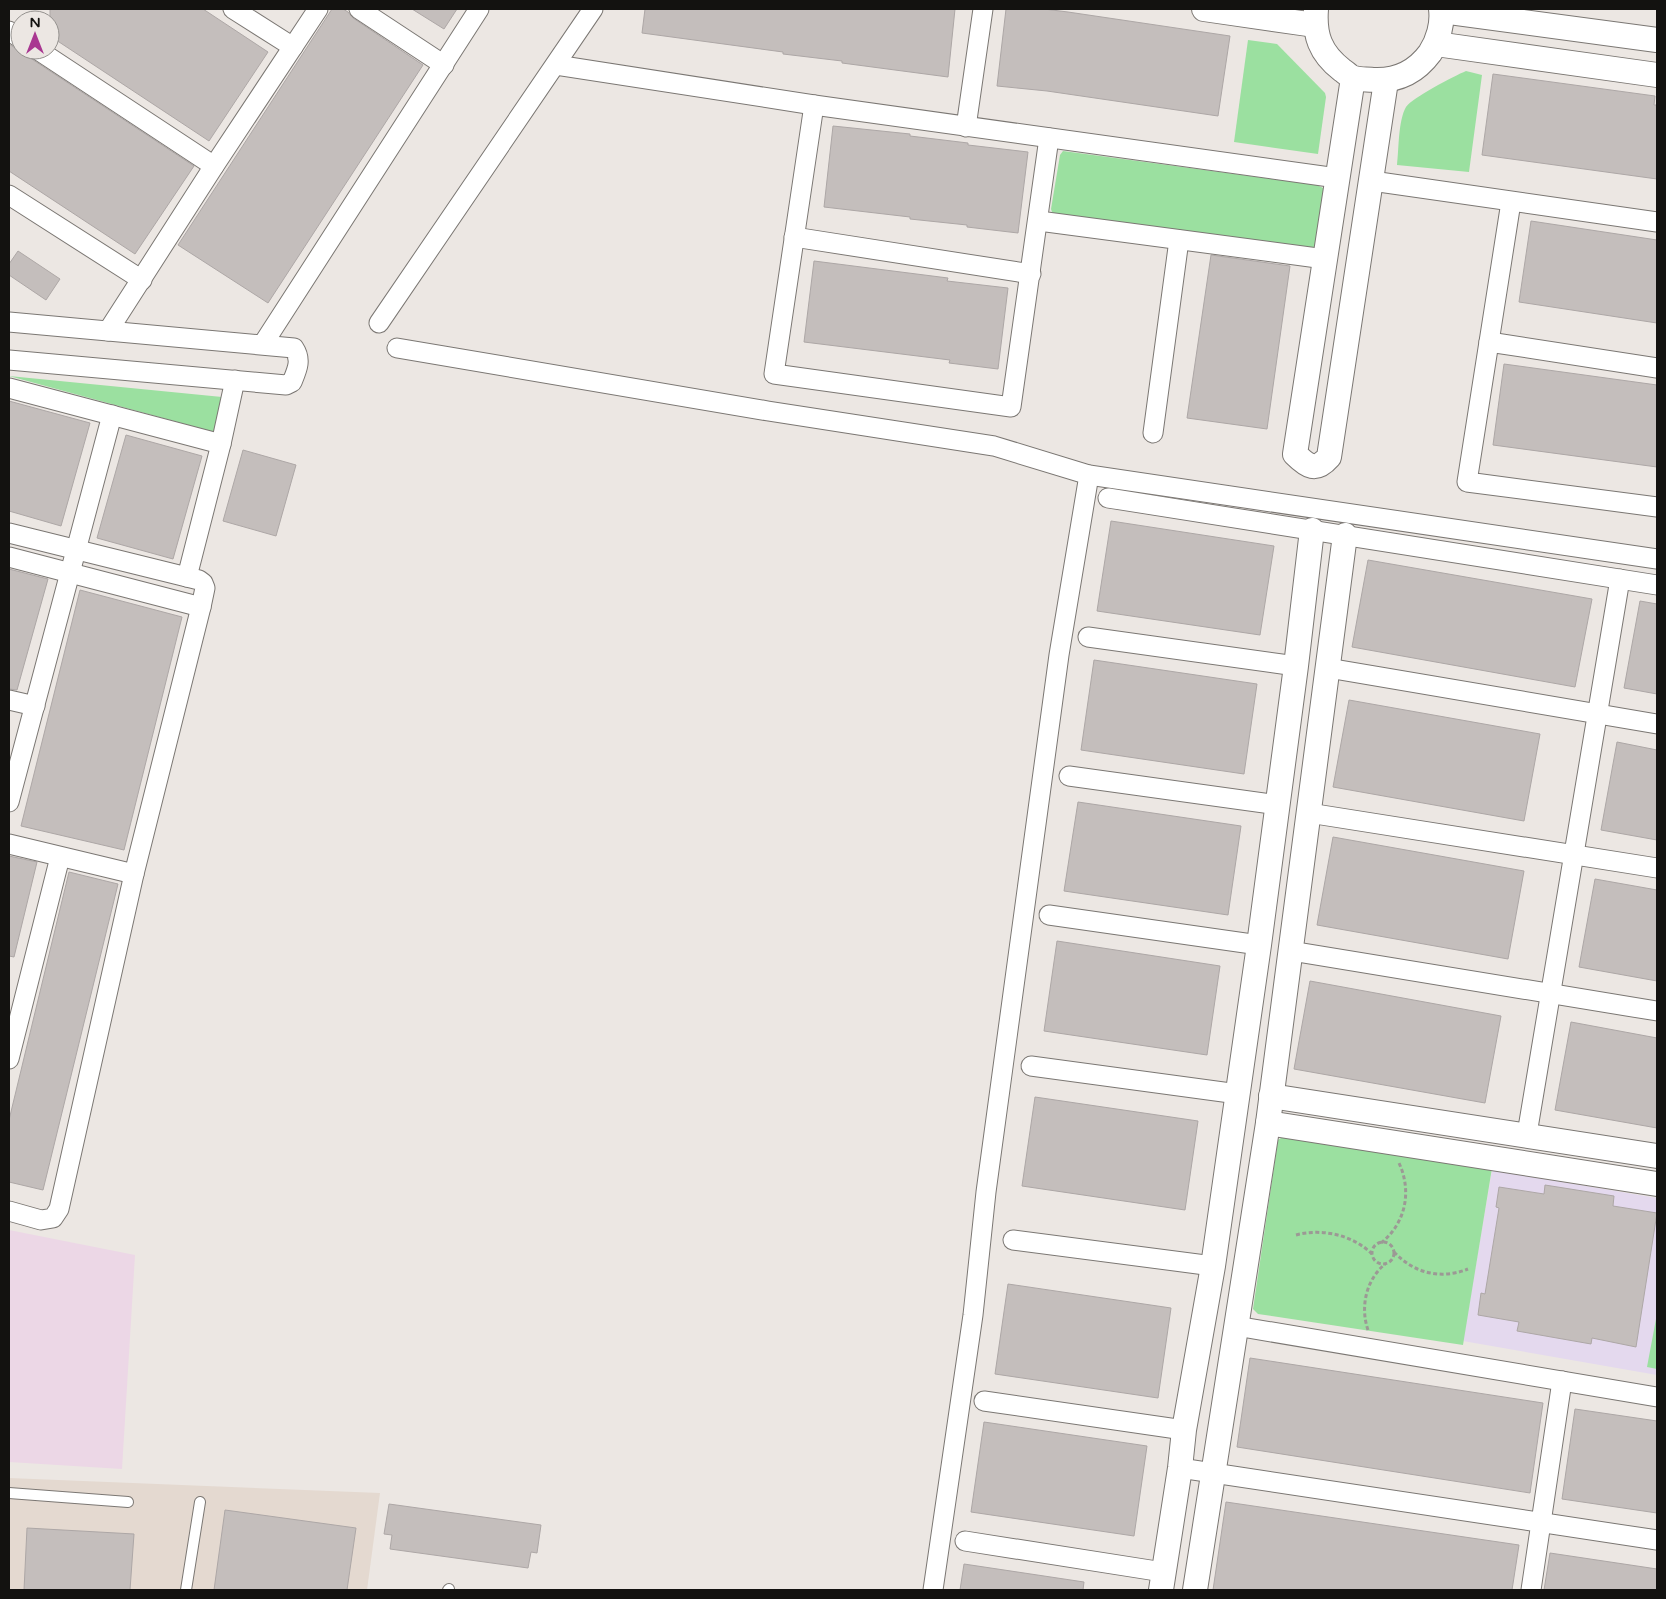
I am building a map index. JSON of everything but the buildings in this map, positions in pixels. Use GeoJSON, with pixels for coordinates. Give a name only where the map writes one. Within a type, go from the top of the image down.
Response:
{"type":"FeatureCollection","features":[{"type":"Feature","properties":{"kind":"street"},"geometry":{"type":"LineString","coordinates":[[234,9],[293,47]]}},
{"type":"Feature","properties":{"kind":"street"},"geometry":{"type":"LineString","coordinates":[[108,331],[318,9]]}},
{"type":"Feature","properties":{"kind":"street"},"geometry":{"type":"LineString","coordinates":[[359,9],[444,64]]}},
{"type":"Feature","properties":{"kind":"street"},"geometry":{"type":"LineString","coordinates":[[263,344],[479,9]]}},
{"type":"Feature","properties":{"kind":"street"},"geometry":{"type":"LineString","coordinates":[[379,323],[593,9]]}},
{"type":"Feature","properties":{"kind":"street"},"geometry":{"type":"LineString","coordinates":[[966,127],[983,9]]}},
{"type":"Feature","properties":{"kind":"street"},"geometry":{"type":"LineString","coordinates":[[1204,9],[1315,17],[1317,36],[1324,51],[1333,63],[1353,78],[1386,81],[1408,74],[1421,64],[1436,44],[1441,25],[1441,10],[1657,40]]}},
{"type":"Feature","properties":{"kind":"street"},"geometry":{"type":"LineString","coordinates":[[1436,44],[1657,75]]}},
{"type":"Feature","properties":{"kind":"street"},"geometry":{"type":"LineString","coordinates":[[53,60],[214,166]]}},
{"type":"Feature","properties":{"kind":"street"},"geometry":{"type":"LineString","coordinates":[[556,64],[814,105],[1337,178]]}},
{"type":"Feature","properties":{"kind":"street"},"geometry":{"type":"LineString","coordinates":[[1353,78],[1295,454],[1305,464],[1311,466],[1322,465],[1329,457],[1386,81]]}},
{"type":"Feature","properties":{"kind":"street"},"geometry":{"type":"LineString","coordinates":[[814,105],[774,374],[1011,407],[1039,221],[1049,138]]}},
{"type":"Feature","properties":{"kind":"street"},"geometry":{"type":"LineString","coordinates":[[1372,181],[1657,222]]}},
{"type":"Feature","properties":{"kind":"street"},"geometry":{"type":"LineString","coordinates":[[9,197],[142,280]]}},
{"type":"Feature","properties":{"kind":"street"},"geometry":{"type":"LineString","coordinates":[[1511,202],[1467,482],[1657,507]]}},
{"type":"Feature","properties":{"kind":"street"},"geometry":{"type":"LineString","coordinates":[[1039,221],[1325,259]]}},
{"type":"Feature","properties":{"kind":"street"},"geometry":{"type":"LineString","coordinates":[[794,237],[1031,274]]}},
{"type":"Feature","properties":{"kind":"street"},"geometry":{"type":"LineString","coordinates":[[1153,433],[1179,240]]}},
{"type":"Feature","properties":{"kind":"street"},"geometry":{"type":"LineString","coordinates":[[9,322],[294,348],[298,355],[298,363],[292,382],[286,384],[9,360]]}},
{"type":"Feature","properties":{"kind":"street"},"geometry":{"type":"LineString","coordinates":[[1489,342],[1657,368]]}},
{"type":"Feature","properties":{"kind":"street"},"geometry":{"type":"LineString","coordinates":[[396,348],[768,411],[994,446],[1089,475],[1657,559]]}},
{"type":"Feature","properties":{"kind":"street"},"geometry":{"type":"LineString","coordinates":[[187,576],[221,444],[235,380]]}},
{"type":"Feature","properties":{"kind":"street"},"geometry":{"type":"LineString","coordinates":[[9,388],[221,444]]}},
{"type":"Feature","properties":{"kind":"street"},"geometry":{"type":"LineString","coordinates":[[9,802],[112,415]]}},
{"type":"Feature","properties":{"kind":"street"},"geometry":{"type":"LineString","coordinates":[[933,1590],[973,1314],[986,1192],[1060,655],[1089,475]]}},
{"type":"Feature","properties":{"kind":"street"},"geometry":{"type":"LineString","coordinates":[[1108,498],[1657,585]]}},
{"type":"Feature","properties":{"kind":"street"},"geometry":{"type":"LineString","coordinates":[[965,1541],[1162,1581],[1180,1468],[1184,1430],[1213,1266],[1238,1094],[1269,874],[1312,530]]}},
{"type":"Feature","properties":{"kind":"street"},"geometry":{"type":"LineString","coordinates":[[9,533],[187,576],[203,583],[205,588],[134,874],[59,1209],[53,1218],[42,1220],[9,1211]]}},
{"type":"Feature","properties":{"kind":"street"},"geometry":{"type":"LineString","coordinates":[[1195,1590],[1272,1096],[1345,535]]}},
{"type":"Feature","properties":{"kind":"street"},"geometry":{"type":"LineString","coordinates":[[9,557],[201,607]]}},
{"type":"Feature","properties":{"kind":"street"},"geometry":{"type":"LineString","coordinates":[[1527,1134],[1599,714],[1620,579]]}},
{"type":"Feature","properties":{"kind":"street"},"geometry":{"type":"LineString","coordinates":[[1088,637],[1296,666]]}},
{"type":"Feature","properties":{"kind":"street"},"geometry":{"type":"LineString","coordinates":[[1328,668],[1657,724]]}},
{"type":"Feature","properties":{"kind":"street"},"geometry":{"type":"LineString","coordinates":[[9,700],[35,706]]}},
{"type":"Feature","properties":{"kind":"street"},"geometry":{"type":"LineString","coordinates":[[1069,776],[1278,804]]}},
{"type":"Feature","properties":{"kind":"street"},"geometry":{"type":"LineString","coordinates":[[1309,813],[1657,868]]}},
{"type":"Feature","properties":{"kind":"street"},"geometry":{"type":"LineString","coordinates":[[9,844],[134,874]]}},
{"type":"Feature","properties":{"kind":"street"},"geometry":{"type":"LineString","coordinates":[[9,1059],[60,857]]}},
{"type":"Feature","properties":{"kind":"street"},"geometry":{"type":"LineString","coordinates":[[1269,874],[1300,878]]}},
{"type":"Feature","properties":{"kind":"street"},"geometry":{"type":"LineString","coordinates":[[1049,915],[1259,945]]}},
{"type":"Feature","properties":{"kind":"street"},"geometry":{"type":"LineString","coordinates":[[1291,951],[1657,1010]]}},
{"type":"Feature","properties":{"kind":"street"},"geometry":{"type":"LineString","coordinates":[[1031,1066],[1238,1094]]}},
{"type":"Feature","properties":{"kind":"street"},"geometry":{"type":"LineString","coordinates":[[1272,1096],[1527,1134],[1657,1156]]}},
{"type":"Feature","properties":{"kind":"street"},"geometry":{"type":"LineString","coordinates":[[1268,1123],[1657,1184]]}},
{"type":"Feature","properties":{"kind":"street"},"geometry":{"type":"LineString","coordinates":[[1013,1240],[1213,1266]]}},
{"type":"Feature","properties":{"kind":"street"},"geometry":{"type":"LineString","coordinates":[[1236,1326],[1657,1397]]}},
{"type":"Feature","properties":{"kind":"street"},"geometry":{"type":"LineString","coordinates":[[1531,1590],[1562,1381]]}},
{"type":"Feature","properties":{"kind":"street"},"geometry":{"type":"LineString","coordinates":[[984,1401],[1184,1430]]}},
{"type":"Feature","properties":{"kind":"street"},"geometry":{"type":"LineString","coordinates":[[1180,1468],[1657,1540]]}},
{"type":"Feature","properties":{"kind":"lane"},"geometry":{"type":"LineString","coordinates":[[9,1493],[128,1502]]}},
{"type":"Feature","properties":{"kind":"lane"},"geometry":{"type":"LineString","coordinates":[[186,1590],[200,1502]]}},
{"type":"Feature","properties":{"kind":"path"},"geometry":{"type":"LineString","coordinates":[[1383,1141],[1397,1159],[1402,1171],[1406,1197],[1399,1221],[1390,1234],[1374,1247],[1372,1254],[1374,1261],[1384,1264]]}},
{"type":"Feature","properties":{"kind":"path"},"geometry":{"type":"LineString","coordinates":[[1296,1235],[1313,1233],[1336,1235],[1355,1242],[1372,1254]]}},
{"type":"Feature","properties":{"kind":"path"},"geometry":{"type":"LineString","coordinates":[[1380,1243],[1388,1244],[1394,1252],[1413,1267],[1430,1274],[1449,1274],[1468,1269]]}},
{"type":"Feature","properties":{"kind":"path"},"geometry":{"type":"LineString","coordinates":[[1368,1331],[1364,1314],[1366,1297],[1373,1278],[1384,1264],[1393,1258],[1394,1252]]}},
{"type":"Feature","properties":{"kind":"shaded area"},"geometry":{"type":"Polygon","coordinates":[[[1492,1170],[1657,1198],[1657,1375],[1463,1341],[1492,1170]]]}},
{"type":"Feature","properties":{"kind":"shaded area"},"geometry":{"type":"Polygon","coordinates":[[[9,1230],[135,1255],[122,1469],[9,1462],[9,1230]]]}},
{"type":"Feature","properties":{"kind":"shaded area"},"geometry":{"type":"Polygon","coordinates":[[[9,1478],[380,1493],[367,1590],[9,1590],[9,1478]]]}},
{"type":"Feature","properties":{"kind":"green space"},"geometry":{"type":"Polygon","coordinates":[[[1248,40],[1277,44],[1325,93],[1318,154],[1234,142],[1248,40]]]}},
{"type":"Feature","properties":{"kind":"green space"},"geometry":{"type":"Polygon","coordinates":[[[1466,71],[1482,75],[1469,172],[1397,165],[1400,127],[1406,107],[1424,93],[1466,71]]]}},
{"type":"Feature","properties":{"kind":"green space"},"geometry":{"type":"Polygon","coordinates":[[[1063,151],[1317,185],[1323,188],[1323,193],[1316,246],[1310,249],[1054,214],[1051,209],[1060,155],[1063,151]]]}},
{"type":"Feature","properties":{"kind":"green space"},"geometry":{"type":"Polygon","coordinates":[[[9,376],[222,397],[214,432],[9,376]]]}},
{"type":"Feature","properties":{"kind":"green space"},"geometry":{"type":"Polygon","coordinates":[[[1284,1136],[1492,1168],[1463,1345],[1258,1314],[1253,1309],[1278,1140],[1284,1136]]]}},
{"type":"Feature","properties":{"kind":"green space"},"geometry":{"type":"Polygon","coordinates":[[[1657,1319],[1657,1369],[1647,1367],[1657,1319]]]}}]}
